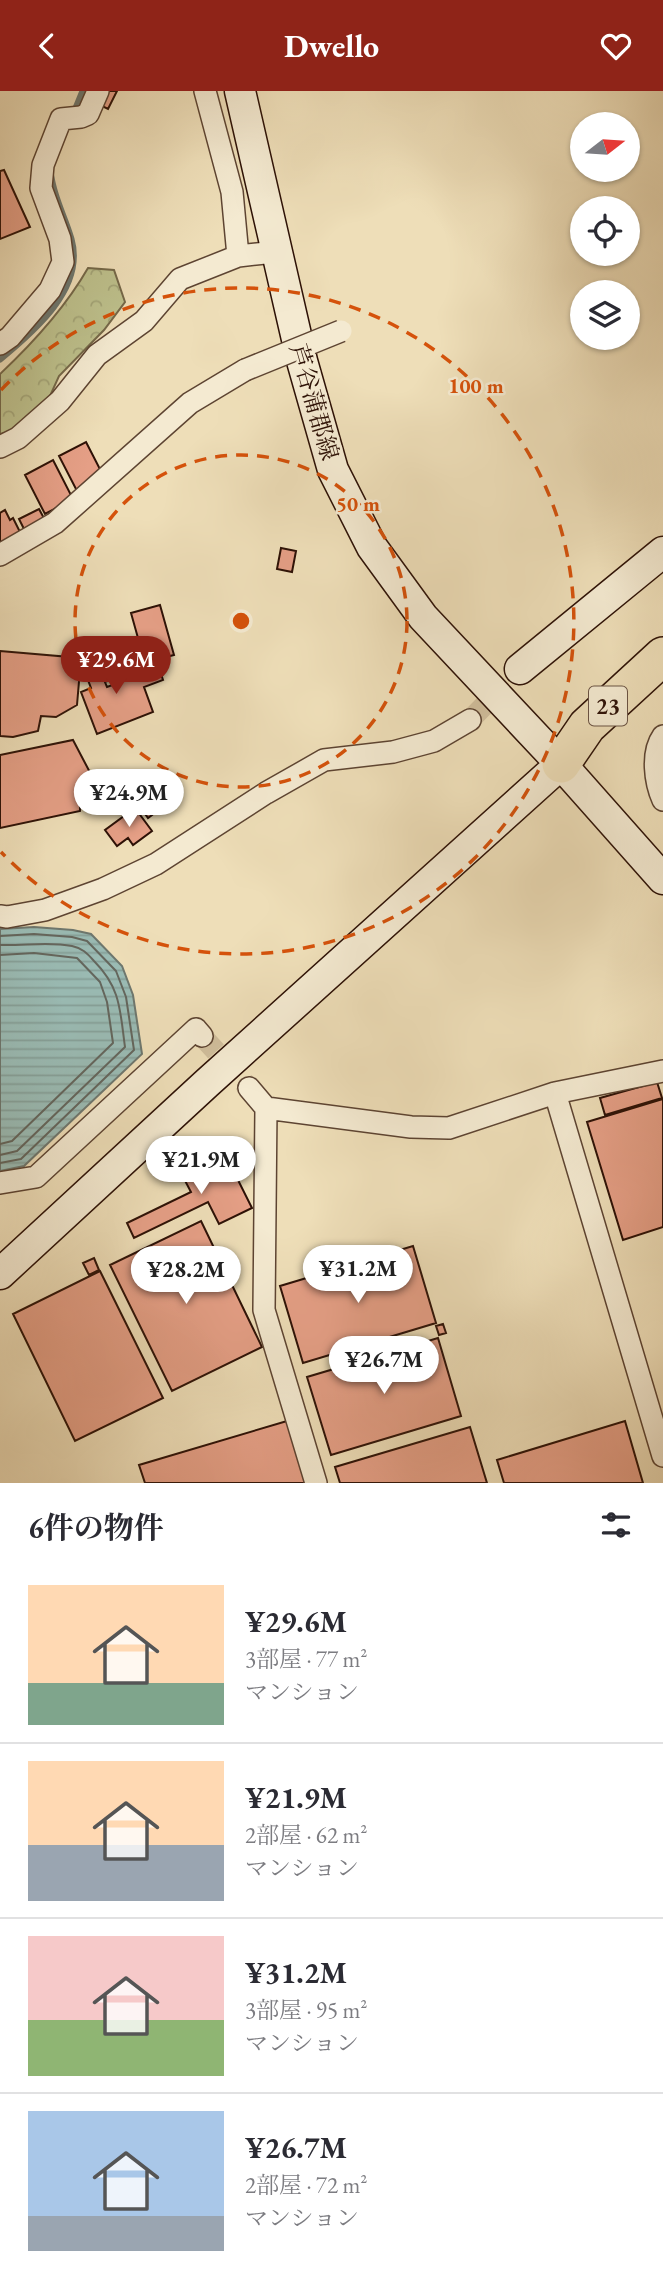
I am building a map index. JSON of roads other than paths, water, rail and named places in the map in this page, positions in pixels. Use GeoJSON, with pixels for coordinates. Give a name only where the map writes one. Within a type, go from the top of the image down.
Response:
{"type":"FeatureCollection","features":[{"type":"Feature","properties":{"kind":"highway","name":"23"},"geometry":{"type":"LineString","coordinates":[[561,764],[587,726],[663,656]]}},
{"type":"Feature","properties":{"kind":"highway","name":"23"},"geometry":{"type":"LineString","coordinates":[[561,764],[600,741],[663,686]]}},
{"type":"Feature","properties":{"kind":"street"},"geometry":{"type":"LineString","coordinates":[[0,344],[10,337],[50,290],[64,262],[60,239],[41,188],[43,165],[61,119],[88,114],[98,91]]}},
{"type":"Feature","properties":{"kind":"street"},"geometry":{"type":"LineString","coordinates":[[205,91],[232,192],[239,256]]}},
{"type":"Feature","properties":{"kind":"street","name":"芦谷蒲郡線"},"geometry":{"type":"LineString","coordinates":[[240,91],[275,252],[333,470],[372,547],[423,617],[561,764],[663,879]]}},
{"type":"Feature","properties":{"kind":"street"},"geometry":{"type":"LineString","coordinates":[[0,447],[18,438],[60,401],[97,355],[144,321],[180,278],[239,256],[275,252]]}},
{"type":"Feature","properties":{"kind":"street"},"geometry":{"type":"LineString","coordinates":[[0,555],[55,523],[190,403],[245,370],[341,331]]}},
{"type":"Feature","properties":{"kind":"street"},"geometry":{"type":"LineString","coordinates":[[520,669],[663,552]]}},
{"type":"Feature","properties":{"kind":"street"},"geometry":{"type":"LineString","coordinates":[[0,916],[45,910],[156,864],[266,793],[324,760],[393,752],[434,741],[470,720]]}},
{"type":"Feature","properties":{"kind":"street"},"geometry":{"type":"LineString","coordinates":[[663,736],[659,741],[655,765],[663,800]]}},
{"type":"Feature","properties":{"kind":"street"},"geometry":{"type":"LineString","coordinates":[[0,1274],[561,764]]}},
{"type":"Feature","properties":{"kind":"street"},"geometry":{"type":"LineString","coordinates":[[0,1183],[36,1177],[195,1029],[202,1036]]}},
{"type":"Feature","properties":{"kind":"street"},"geometry":{"type":"LineString","coordinates":[[249,1088],[267,1108],[411,1127],[449,1128],[555,1093],[663,1071]]}},
{"type":"Feature","properties":{"kind":"street"},"geometry":{"type":"LineString","coordinates":[[555,1093],[663,1455]]}},
{"type":"Feature","properties":{"kind":"street"},"geometry":{"type":"LineString","coordinates":[[267,1108],[264,1310],[316,1483]]}},
{"type":"Feature","properties":{"kind":"water"},"geometry":{"type":"Polygon","coordinates":[[[34,927],[91,934],[122,966],[133,995],[142,1054],[24,1166],[0,1171],[0,929],[34,927]]]}},
{"type":"Feature","properties":{"kind":"waterway"},"geometry":{"type":"LineString","coordinates":[[74,113],[83,91]]}},
{"type":"Feature","properties":{"kind":"waterway"},"geometry":{"type":"LineString","coordinates":[[0,359],[54,307],[71,274],[71,239],[51,177]]}},
{"type":"Feature","properties":{"kind":"tunnel"},"geometry":{"type":"LineString","coordinates":[[470,720],[520,669]]}},
{"type":"Feature","properties":{"kind":"tunnel"},"geometry":{"type":"LineString","coordinates":[[202,1036],[249,1088]]}}]}
